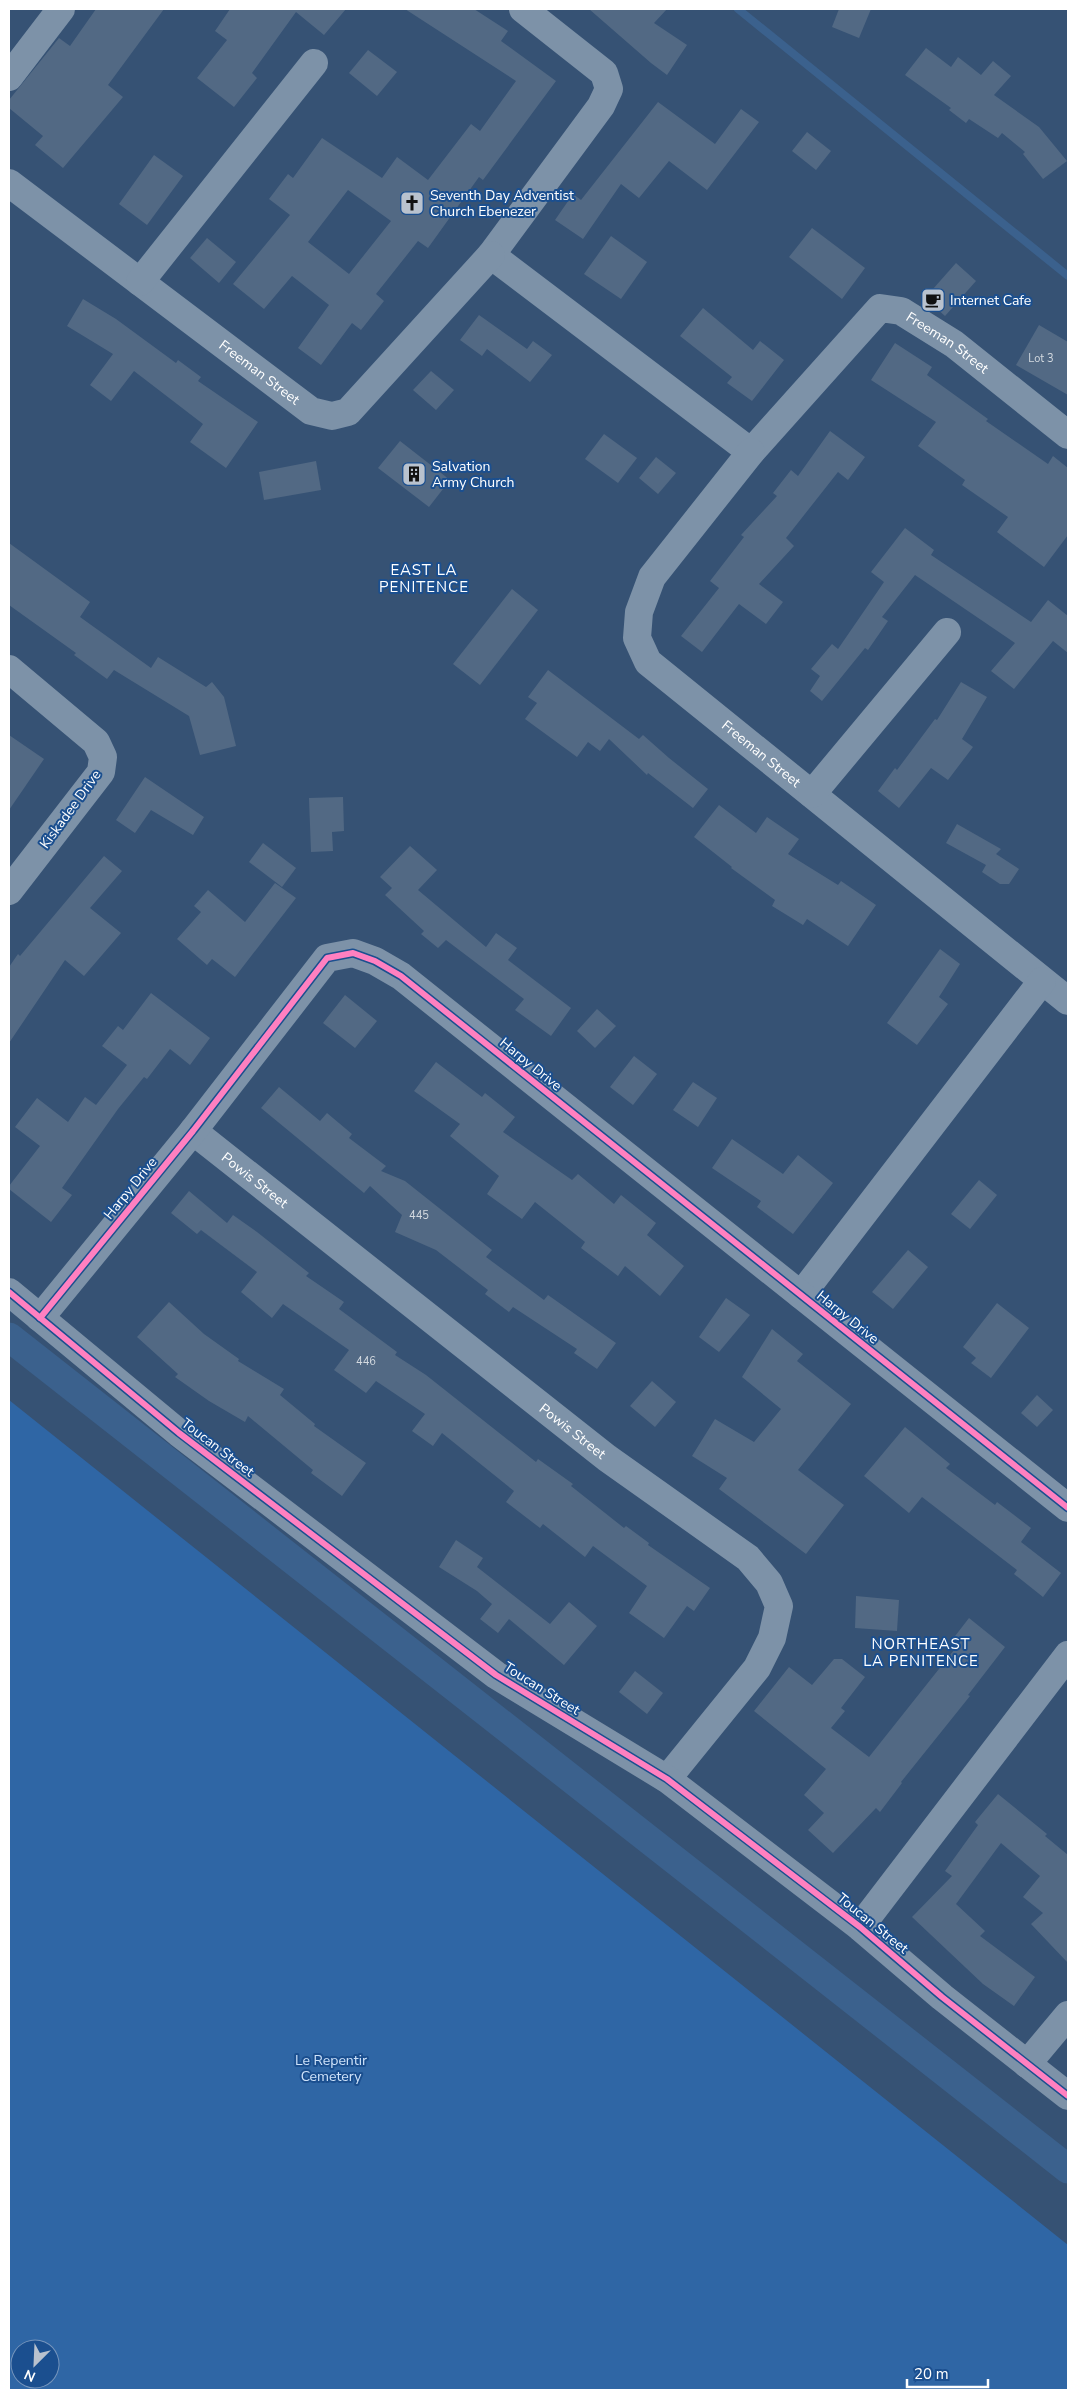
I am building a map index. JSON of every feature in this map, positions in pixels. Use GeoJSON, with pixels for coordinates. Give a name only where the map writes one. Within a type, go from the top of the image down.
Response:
{"type":"FeatureCollection","features":[{"type":"Feature","properties":{"kind":"street"},"geometry":{"type":"LineString","coordinates":[[9,77],[61,9]]}},
{"type":"Feature","properties":{"kind":"street","name":"Freeman Street"},"geometry":{"type":"LineString","coordinates":[[9,183],[311,412],[332,416],[348,412],[490,256],[601,106],[609,89],[604,73],[523,9]]}},
{"type":"Feature","properties":{"kind":"street"},"geometry":{"type":"LineString","coordinates":[[140,282],[314,63]]}},
{"type":"Feature","properties":{"kind":"street"},"geometry":{"type":"LineString","coordinates":[[490,256],[751,452]]}},
{"type":"Feature","properties":{"kind":"street","name":"Freeman Street"},"geometry":{"type":"LineString","coordinates":[[1068,435],[954,344],[901,311],[880,308],[751,452],[652,577],[639,612],[637,638],[648,662],[1068,1001]]}},
{"type":"Feature","properties":{"kind":"street"},"geometry":{"type":"LineString","coordinates":[[812,794],[947,632]]}},
{"type":"Feature","properties":{"kind":"street","name":"Kiskadee Drive"},"geometry":{"type":"LineString","coordinates":[[9,669],[96,742],[103,757],[101,772],[9,891]]}},
{"type":"Feature","properties":{"kind":"street","name":"Harpy Drive"},"geometry":{"type":"LineString","coordinates":[[40,1318],[193,1130],[327,958],[353,953],[375,961],[401,976],[1068,1508]]}},
{"type":"Feature","properties":{"kind":"street"},"geometry":{"type":"LineString","coordinates":[[801,1295],[1042,981]]}},
{"type":"Feature","properties":{"kind":"street","name":"Powis Street"},"geometry":{"type":"LineString","coordinates":[[193,1130],[607,1458],[748,1558],[769,1583],[779,1606],[772,1638],[757,1668],[667,1779]]}},
{"type":"Feature","properties":{"kind":"street","name":"Toucan Street"},"geometry":{"type":"LineString","coordinates":[[9,1292],[179,1433],[496,1675],[667,1779],[860,1927],[942,1997],[1068,2096]]}},
{"type":"Feature","properties":{"kind":"street"},"geometry":{"type":"LineString","coordinates":[[860,1927],[1068,1654]]}},
{"type":"Feature","properties":{"kind":"street"},"geometry":{"type":"LineString","coordinates":[[1027,2064],[1068,2015]]}},
{"type":"Feature","properties":{"kind":"green space","name":"Le Repentir Cemetery"},"geometry":{"type":"Polygon","coordinates":[[[9,1400],[1068,2245],[1068,2390],[9,2390],[9,1400]]]}},
{"type":"Feature","properties":{"kind":"building"},"geometry":{"type":"Polygon","coordinates":[[[96,9],[164,9],[108,85],[123,97],[63,168],[35,145],[43,136],[9,108],[9,100],[59,38],[70,46],[96,9]]]}},
{"type":"Feature","properties":{"kind":"building"},"geometry":{"type":"Polygon","coordinates":[[[230,9],[346,9],[324,35],[296,12],[252,73],[257,78],[234,107],[197,78],[227,40],[215,31],[230,9]]]}},
{"type":"Feature","properties":{"kind":"building"},"geometry":{"type":"Polygon","coordinates":[[[405,9],[474,9],[508,31],[501,41],[556,81],[483,180],[479,177],[428,248],[418,241],[376,294],[384,301],[361,330],[352,323],[321,365],[298,348],[329,305],[292,276],[264,309],[233,284],[290,215],[269,199],[288,174],[293,178],[322,138],[382,178],[397,157],[428,180],[471,124],[480,131],[516,81],[405,9]],[[348,190],[308,242],[349,274],[391,221],[348,190]]]}},
{"type":"Feature","properties":{"kind":"building"},"geometry":{"type":"Polygon","coordinates":[[[589,9],[667,9],[654,23],[687,45],[667,75],[589,9]]]}},
{"type":"Feature","properties":{"kind":"building"},"geometry":{"type":"Polygon","coordinates":[[[839,9],[871,9],[859,38],[832,27],[839,9]]]}},
{"type":"Feature","properties":{"kind":"building"},"geometry":{"type":"Polygon","coordinates":[[[926,48],[951,67],[958,57],[981,75],[993,61],[1011,76],[994,95],[1039,127],[1067,161],[1043,179],[1023,154],[1025,152],[1002,133],[998,138],[969,119],[966,123],[949,110],[951,108],[905,75],[926,48]]]}},
{"type":"Feature","properties":{"kind":"building"},"geometry":{"type":"Polygon","coordinates":[[[368,50],[397,72],[377,96],[349,73],[368,50]]]}},
{"type":"Feature","properties":{"kind":"building"},"geometry":{"type":"Polygon","coordinates":[[[658,102],[715,144],[741,109],[759,122],[707,190],[669,161],[639,198],[621,184],[583,239],[555,220],[573,194],[581,200],[658,102]]]}},
{"type":"Feature","properties":{"kind":"building"},"geometry":{"type":"Polygon","coordinates":[[[807,132],[831,151],[816,170],[792,151],[807,132]]]}},
{"type":"Feature","properties":{"kind":"building"},"geometry":{"type":"Polygon","coordinates":[[[154,155],[183,176],[147,225],[119,204],[154,155]]]}},
{"type":"Feature","properties":{"kind":"building"},"geometry":{"type":"Polygon","coordinates":[[[812,228],[865,268],[842,299],[789,257],[812,228]]]}},
{"type":"Feature","properties":{"kind":"building"},"geometry":{"type":"Polygon","coordinates":[[[611,236],[647,262],[621,299],[584,274],[611,236]]]}},
{"type":"Feature","properties":{"kind":"building"},"geometry":{"type":"Polygon","coordinates":[[[207,238],[236,262],[219,283],[190,258],[207,238]]]}},
{"type":"Feature","properties":{"kind":"building"},"geometry":{"type":"Polygon","coordinates":[[[956,263],[976,281],[945,316],[925,298],[956,263]]]}},
{"type":"Feature","properties":{"kind":"building"},"geometry":{"type":"Polygon","coordinates":[[[83,299],[116,319],[176,363],[178,360],[201,377],[198,381],[258,422],[226,468],[190,442],[203,424],[134,371],[111,401],[90,385],[113,354],[67,326],[83,299]]]}},
{"type":"Feature","properties":{"kind":"building"},"geometry":{"type":"Polygon","coordinates":[[[703,308],[753,350],[760,341],[784,360],[752,401],[727,383],[732,377],[680,336],[703,308]]]}},
{"type":"Feature","properties":{"kind":"building"},"geometry":{"type":"Polygon","coordinates":[[[479,315],[527,349],[533,341],[552,355],[530,382],[487,349],[482,356],[460,340],[479,315]]]}},
{"type":"Feature","properties":{"kind":"building"},"geometry":{"type":"Polygon","coordinates":[[[1039,325],[1068,342],[1068,395],[1016,365],[1039,325]]]}},
{"type":"Feature","properties":{"kind":"building"},"geometry":{"type":"Polygon","coordinates":[[[895,343],[932,367],[927,375],[988,419],[986,421],[1048,464],[1053,456],[1068,468],[1068,535],[1044,567],[997,532],[1008,517],[962,485],[965,480],[918,446],[936,422],[871,380],[895,343]]]}},
{"type":"Feature","properties":{"kind":"building"},"geometry":{"type":"Polygon","coordinates":[[[431,371],[454,390],[436,410],[413,390],[431,371]]]}},
{"type":"Feature","properties":{"kind":"building"},"geometry":{"type":"Polygon","coordinates":[[[830,431],[865,457],[848,480],[838,472],[786,538],[794,546],[759,584],[783,602],[766,624],[739,604],[702,652],[681,636],[719,588],[710,581],[744,537],[741,535],[777,496],[773,493],[791,470],[798,476],[830,431]]]}},
{"type":"Feature","properties":{"kind":"building"},"geometry":{"type":"Polygon","coordinates":[[[604,434],[637,458],[618,483],[585,459],[604,434]]]}},
{"type":"Feature","properties":{"kind":"building","name":"Salvation Army Church"},"geometry":{"type":"Polygon","coordinates":[[[400,441],[450,480],[429,507],[378,468],[400,441]]]}},
{"type":"Feature","properties":{"kind":"building"},"geometry":{"type":"Polygon","coordinates":[[[656,457],[676,473],[658,494],[639,478],[656,457]]]}},
{"type":"Feature","properties":{"kind":"building"},"geometry":{"type":"Polygon","coordinates":[[[316,461],[321,490],[264,500],[259,472],[316,461]]]}},
{"type":"Feature","properties":{"kind":"building"},"geometry":{"type":"Polygon","coordinates":[[[905,528],[934,550],[931,555],[1031,622],[1048,600],[1068,616],[1068,653],[1053,641],[1014,689],[991,671],[1015,643],[915,575],[882,617],[888,621],[868,650],[865,648],[822,701],[810,691],[820,676],[811,669],[832,644],[838,649],[884,582],[871,572],[905,528]]]}},
{"type":"Feature","properties":{"kind":"building"},"geometry":{"type":"Polygon","coordinates":[[[9,543],[90,602],[80,617],[151,668],[158,657],[206,687],[212,682],[224,697],[236,746],[200,755],[189,716],[114,670],[107,679],[74,655],[76,653],[9,605],[9,543]]]}},
{"type":"Feature","properties":{"kind":"building"},"geometry":{"type":"Polygon","coordinates":[[[512,589],[538,610],[480,685],[453,664],[512,589]]]}},
{"type":"Feature","properties":{"kind":"building"},"geometry":{"type":"Polygon","coordinates":[[[548,670],[639,739],[643,735],[708,789],[693,808],[648,773],[647,775],[609,739],[600,751],[588,742],[577,757],[525,719],[537,703],[528,697],[548,670]]]}},
{"type":"Feature","properties":{"kind":"building"},"geometry":{"type":"Polygon","coordinates":[[[961,682],[987,697],[962,739],[973,747],[948,780],[931,768],[899,808],[878,791],[895,768],[897,770],[935,719],[937,720],[961,682]]]}},
{"type":"Feature","properties":{"kind":"building"},"geometry":{"type":"Polygon","coordinates":[[[9,735],[44,759],[9,810],[9,735]]]}},
{"type":"Feature","properties":{"kind":"building"},"geometry":{"type":"Polygon","coordinates":[[[145,777],[204,817],[193,835],[151,810],[135,833],[116,820],[145,777]]]}},
{"type":"Feature","properties":{"kind":"building"},"geometry":{"type":"Polygon","coordinates":[[[343,797],[344,831],[332,832],[333,851],[311,852],[309,798],[343,797]]]}},
{"type":"Feature","properties":{"kind":"building"},"geometry":{"type":"Polygon","coordinates":[[[719,805],[756,833],[767,817],[799,839],[788,854],[838,885],[841,881],[876,905],[848,946],[807,919],[803,925],[772,906],[775,900],[731,868],[694,837],[719,805]]]}},
{"type":"Feature","properties":{"kind":"building"},"geometry":{"type":"Polygon","coordinates":[[[957,824],[1001,849],[996,854],[1019,869],[1009,884],[1000,884],[982,872],[986,865],[946,843],[957,824]]]}},
{"type":"Feature","properties":{"kind":"building"},"geometry":{"type":"Polygon","coordinates":[[[263,843],[296,868],[282,887],[249,862],[263,843]]]}},
{"type":"Feature","properties":{"kind":"building"},"geometry":{"type":"Polygon","coordinates":[[[410,846],[437,870],[418,890],[486,947],[496,933],[517,948],[508,960],[571,1008],[551,1036],[515,1010],[524,999],[446,940],[438,948],[421,934],[424,931],[385,895],[392,888],[380,877],[410,846]]]}},
{"type":"Feature","properties":{"kind":"building"},"geometry":{"type":"Polygon","coordinates":[[[104,856],[122,871],[90,908],[121,933],[84,976],[65,960],[9,1043],[9,967],[18,954],[20,956],[104,856]]]}},
{"type":"Feature","properties":{"kind":"building"},"geometry":{"type":"Polygon","coordinates":[[[275,883],[296,898],[235,977],[212,959],[207,965],[177,939],[201,912],[194,906],[208,890],[245,922],[275,883]]]}},
{"type":"Feature","properties":{"kind":"building"},"geometry":{"type":"Polygon","coordinates":[[[940,949],[960,964],[939,997],[948,1004],[917,1045],[887,1023],[940,949]]]}},
{"type":"Feature","properties":{"kind":"building"},"geometry":{"type":"Polygon","coordinates":[[[151,993],[210,1038],[190,1065],[170,1049],[147,1079],[144,1077],[118,1109],[62,1188],[72,1195],[51,1222],[9,1189],[9,1186],[40,1146],[15,1127],[37,1098],[68,1122],[85,1097],[96,1105],[127,1065],[102,1046],[118,1026],[123,1030],[151,993]]]}},
{"type":"Feature","properties":{"kind":"building"},"geometry":{"type":"Polygon","coordinates":[[[345,995],[377,1021],[355,1048],[323,1023],[345,995]]]}},
{"type":"Feature","properties":{"kind":"building"},"geometry":{"type":"Polygon","coordinates":[[[597,1009],[616,1026],[595,1048],[577,1031],[597,1009]]]}},
{"type":"Feature","properties":{"kind":"building"},"geometry":{"type":"Polygon","coordinates":[[[634,1056],[657,1074],[633,1105],[610,1087],[634,1056]]]}},
{"type":"Feature","properties":{"kind":"building"},"geometry":{"type":"Polygon","coordinates":[[[436,1062],[482,1097],[485,1093],[515,1117],[503,1132],[572,1180],[578,1174],[614,1204],[621,1195],[656,1223],[647,1235],[684,1266],[660,1296],[625,1266],[618,1276],[581,1248],[585,1242],[535,1202],[522,1219],[487,1194],[499,1176],[450,1136],[460,1124],[414,1091],[436,1062]]]}},
{"type":"Feature","properties":{"kind":"building"},"geometry":{"type":"Polygon","coordinates":[[[693,1082],[717,1098],[698,1127],[673,1110],[693,1082]]]}},
{"type":"Feature","properties":{"kind":"building"},"geometry":{"type":"Polygon","coordinates":[[[279,1087],[320,1121],[327,1113],[352,1134],[349,1138],[386,1166],[381,1171],[405,1181],[492,1250],[486,1257],[544,1300],[548,1295],[616,1343],[597,1369],[574,1353],[577,1349],[513,1307],[509,1312],[485,1294],[488,1290],[436,1250],[395,1232],[402,1215],[370,1186],[364,1193],[261,1108],[279,1087]]]}},
{"type":"Feature","properties":{"kind":"building"},"geometry":{"type":"Polygon","coordinates":[[[732,1139],[783,1174],[798,1155],[833,1183],[793,1234],[757,1207],[761,1201],[712,1168],[732,1139]]]}},
{"type":"Feature","properties":{"kind":"building"},"geometry":{"type":"Polygon","coordinates":[[[979,1180],[997,1195],[970,1229],[951,1214],[979,1180]]]}},
{"type":"Feature","properties":{"kind":"building"},"geometry":{"type":"Polygon","coordinates":[[[189,1191],[227,1223],[233,1215],[257,1232],[309,1273],[306,1276],[344,1302],[339,1309],[397,1352],[395,1355],[426,1375],[536,1462],[538,1459],[573,1484],[571,1486],[624,1528],[626,1526],[649,1543],[648,1545],[710,1588],[694,1611],[687,1606],[664,1638],[629,1613],[647,1586],[593,1546],[585,1557],[543,1524],[540,1528],[506,1502],[514,1491],[442,1433],[433,1446],[412,1431],[425,1414],[376,1381],[366,1393],[334,1370],[349,1350],[283,1304],[272,1318],[241,1292],[257,1272],[201,1230],[197,1234],[171,1213],[189,1191]]]}},
{"type":"Feature","properties":{"kind":"building"},"geometry":{"type":"Polygon","coordinates":[[[908,1250],[928,1267],[893,1309],[872,1292],[908,1250]]]}},
{"type":"Feature","properties":{"kind":"building"},"geometry":{"type":"Polygon","coordinates":[[[726,1298],[750,1315],[719,1352],[699,1337],[726,1298]]]}},
{"type":"Feature","properties":{"kind":"building"},"geometry":{"type":"Polygon","coordinates":[[[169,1302],[204,1334],[239,1359],[238,1361],[284,1389],[280,1395],[315,1424],[314,1426],[366,1463],[342,1496],[311,1473],[313,1470],[248,1416],[245,1422],[209,1401],[175,1377],[178,1374],[137,1337],[169,1302]]]}},
{"type":"Feature","properties":{"kind":"building"},"geometry":{"type":"Polygon","coordinates":[[[997,1303],[1029,1328],[991,1378],[971,1363],[976,1358],[963,1347],[997,1303]]]}},
{"type":"Feature","properties":{"kind":"building"},"geometry":{"type":"Polygon","coordinates":[[[772,1329],[803,1354],[797,1361],[851,1404],[798,1470],[844,1505],[806,1554],[719,1489],[727,1478],[692,1456],[715,1419],[754,1442],[781,1409],[742,1377],[772,1329]]]}},
{"type":"Feature","properties":{"kind":"building"},"geometry":{"type":"Polygon","coordinates":[[[652,1381],[676,1402],[655,1427],[630,1406],[652,1381]]]}},
{"type":"Feature","properties":{"kind":"building"},"geometry":{"type":"Polygon","coordinates":[[[1037,1395],[1053,1410],[1037,1427],[1021,1413],[1037,1395]]]}},
{"type":"Feature","properties":{"kind":"building"},"geometry":{"type":"Polygon","coordinates":[[[905,1427],[950,1464],[946,1468],[995,1505],[997,1502],[1031,1528],[1021,1542],[1061,1573],[1043,1597],[1014,1574],[1017,1570],[922,1497],[909,1513],[864,1476],[905,1427]]]}},
{"type":"Feature","properties":{"kind":"building"},"geometry":{"type":"Polygon","coordinates":[[[456,1540],[483,1558],[477,1567],[550,1624],[569,1602],[597,1626],[564,1665],[509,1619],[498,1633],[480,1619],[492,1604],[477,1591],[439,1567],[456,1540]]]}},
{"type":"Feature","properties":{"kind":"building"},"geometry":{"type":"Polygon","coordinates":[[[856,1596],[899,1600],[897,1631],[855,1628],[856,1596]]]}},
{"type":"Feature","properties":{"kind":"building"},"geometry":{"type":"Polygon","coordinates":[[[969,1618],[1005,1647],[968,1695],[970,1696],[901,1782],[880,1812],[876,1808],[833,1853],[808,1830],[824,1813],[804,1795],[826,1769],[754,1711],[789,1667],[812,1685],[834,1659],[842,1659],[865,1677],[841,1708],[845,1711],[831,1728],[869,1757],[958,1645],[952,1640],[969,1618]]]}},
{"type":"Feature","properties":{"kind":"building"},"geometry":{"type":"Polygon","coordinates":[[[635,1671],[663,1693],[647,1714],[619,1692],[635,1671]]]}},
{"type":"Feature","properties":{"kind":"building"},"geometry":{"type":"Polygon","coordinates":[[[998,1794],[1047,1834],[1045,1836],[1068,1855],[1068,1963],[1031,1924],[1043,1913],[1023,1897],[1040,1876],[1001,1843],[956,1904],[985,1931],[980,1936],[1035,1977],[1014,2006],[983,1984],[912,1917],[952,1876],[945,1871],[978,1825],[975,1822],[998,1794]]]}},
{"type":"Feature","properties":{"kind":"waterway"},"geometry":{"type":"LineString","coordinates":[[738,9],[1068,276]]}},
{"type":"Feature","properties":{"kind":"waterway"},"geometry":{"type":"LineString","coordinates":[[9,1337],[1068,2169]]}},
{"type":"Feature","properties":{"kind":"cycle path"},"geometry":{"type":"LineString","coordinates":[[40,1318],[193,1131],[327,958],[353,953],[375,961],[401,976],[1068,1508]]}},
{"type":"Feature","properties":{"kind":"cycle path"},"geometry":{"type":"LineString","coordinates":[[9,1292],[179,1433],[496,1675],[667,1779],[860,1927],[942,1997],[1068,2096]]}},
{"type":"Feature","properties":{"kind":"place","name":"Seventh Day Adventist Church Ebenezer"},"geometry":{"type":"Point","coordinates":[412,203]}},
{"type":"Feature","properties":{"kind":"place","name":"Internet Cafe"},"geometry":{"type":"Point","coordinates":[933,300]}},
{"type":"Feature","properties":{"kind":"place","name":"Salvation Army Church"},"geometry":{"type":"Point","coordinates":[414,474]}},
{"type":"Feature","properties":{"kind":"district","name":"EAST LA PENITENCE"},"geometry":{"type":"Point","coordinates":[424,578]}},
{"type":"Feature","properties":{"kind":"district","name":"NORTHEAST LA PENITENCE"},"geometry":{"type":"Point","coordinates":[921,1652]}}]}
